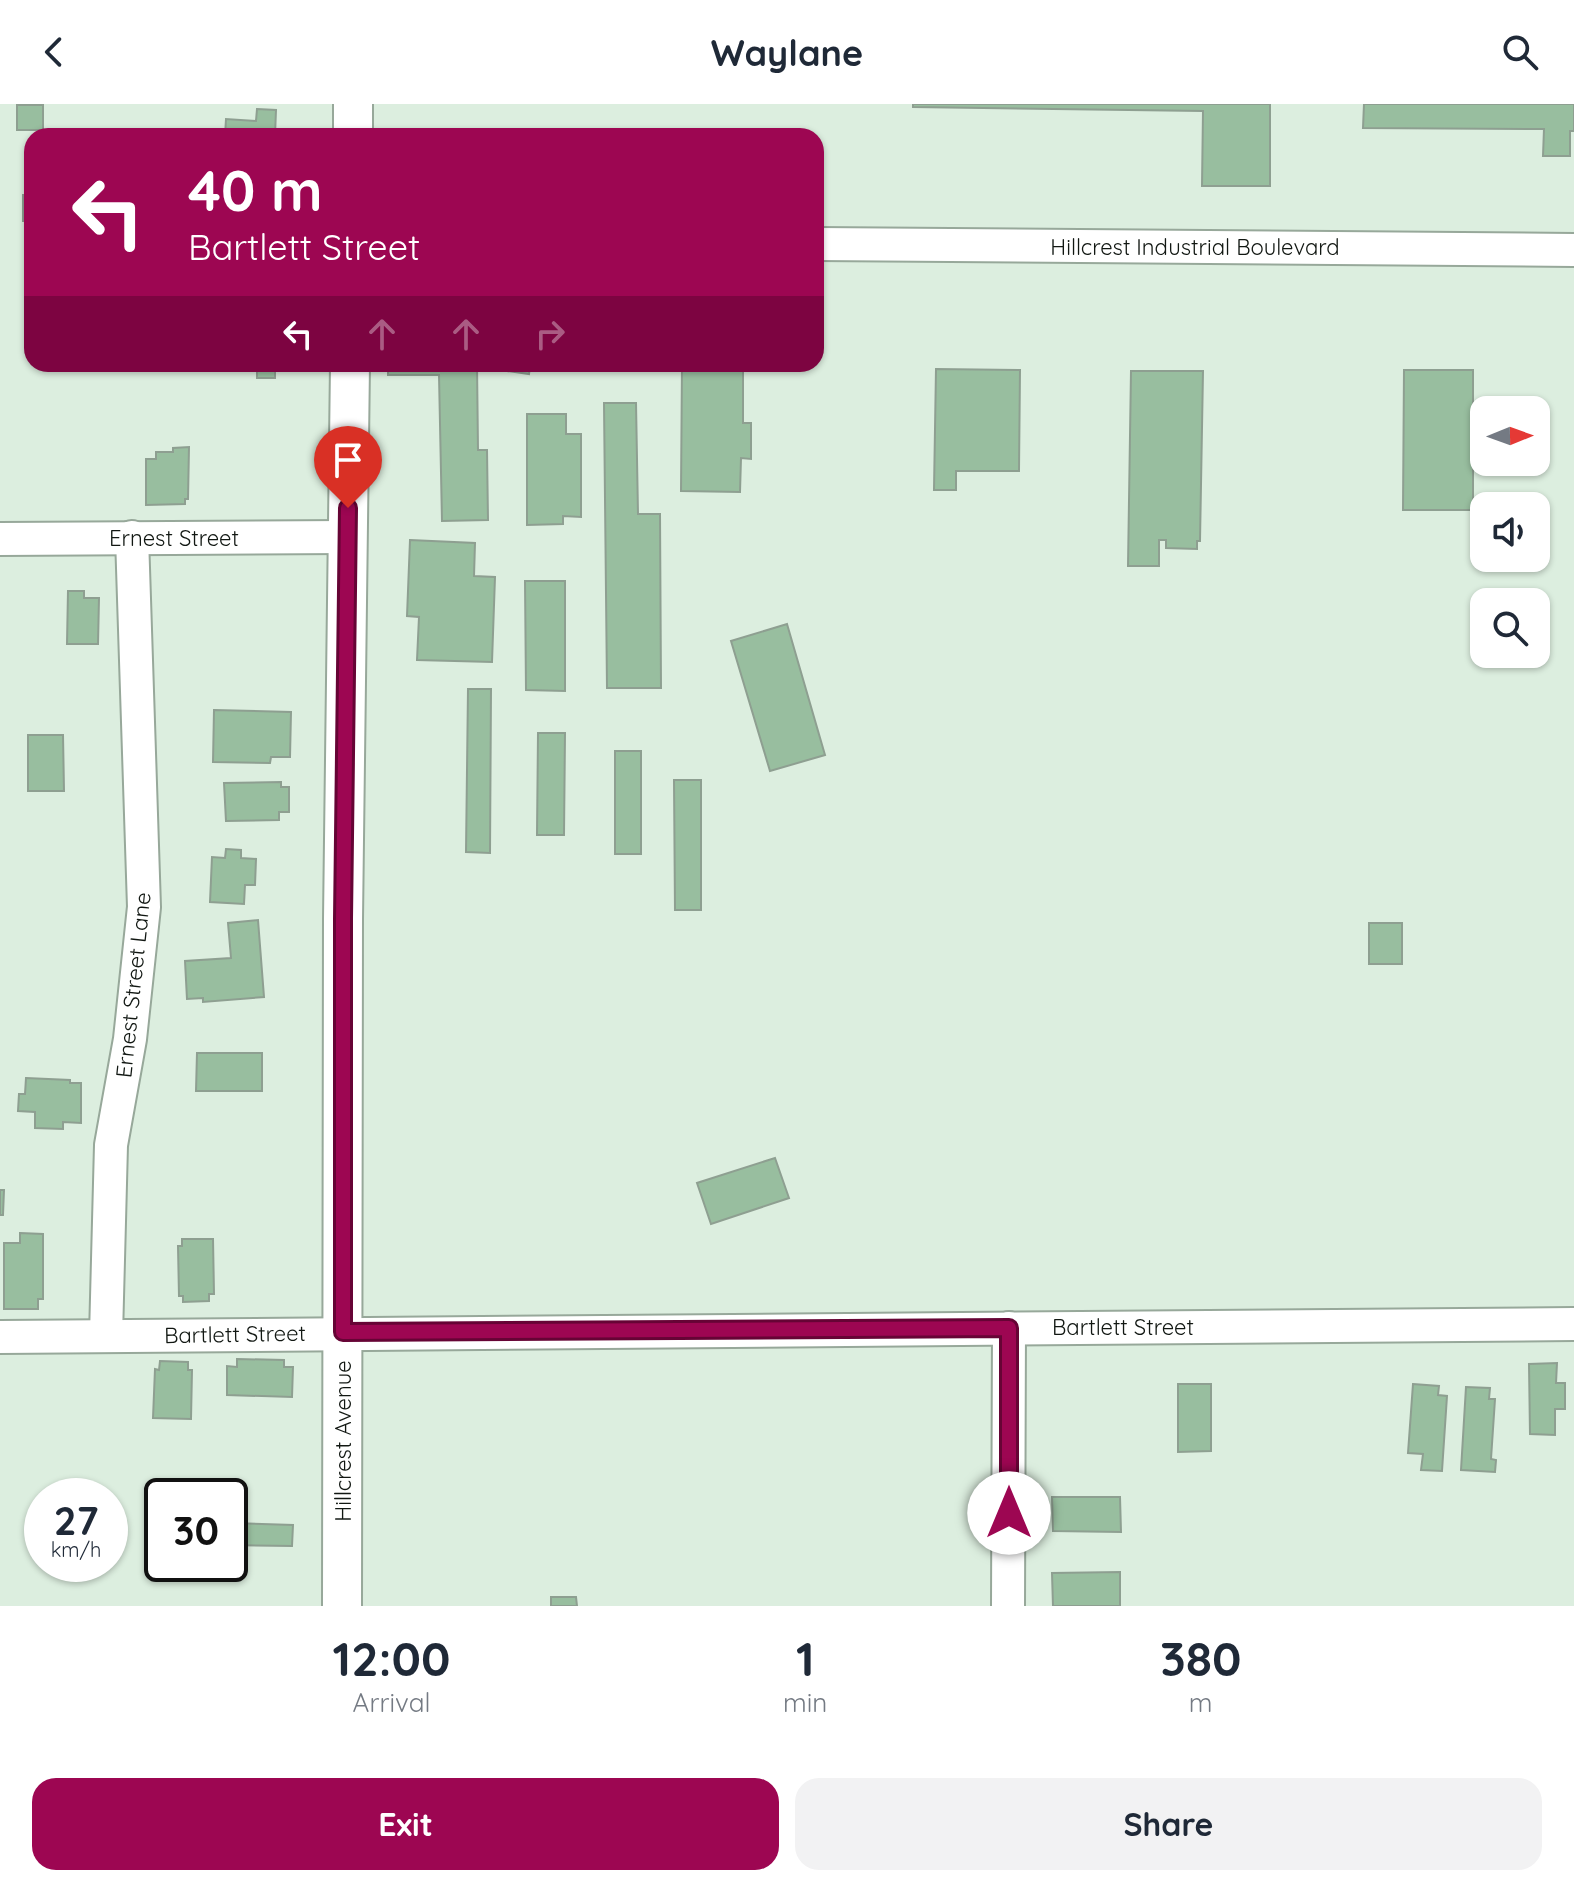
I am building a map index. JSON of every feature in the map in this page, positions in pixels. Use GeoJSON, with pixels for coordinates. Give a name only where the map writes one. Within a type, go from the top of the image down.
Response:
{"type":"FeatureCollection","features":[{"type":"Feature","properties":{"kind":"street"},"geometry":{"type":"LineString","coordinates":[[353,104],[353,128]]}},
{"type":"Feature","properties":{"kind":"street","name":"Hillcrest Industrial Boulevard"},"geometry":{"type":"LineString","coordinates":[[824,244],[1574,250]]}},
{"type":"Feature","properties":{"kind":"street","name":"Hillcrest Avenue"},"geometry":{"type":"LineString","coordinates":[[342,1606],[343,919],[350,372]]}},
{"type":"Feature","properties":{"kind":"street","name":"Ernest Street Lane"},"geometry":{"type":"LineString","coordinates":[[106,1336],[111,1145],[126,1067],[144,907],[132,537]]}},
{"type":"Feature","properties":{"kind":"street","name":"Ernest Street"},"geometry":{"type":"LineString","coordinates":[[0,539],[347,537]]}},
{"type":"Feature","properties":{"kind":"street","name":"Bartlett Street"},"geometry":{"type":"LineString","coordinates":[[0,1337],[1574,1324]]}},
{"type":"Feature","properties":{"kind":"street"},"geometry":{"type":"LineString","coordinates":[[1008,1606],[1009,1328]]}},
{"type":"Feature","properties":{"kind":"building"},"geometry":{"type":"Polygon","coordinates":[[[913,104],[1270,104],[1270,186],[1202,186],[1203,111],[913,107],[913,104]]]}},
{"type":"Feature","properties":{"kind":"building"},"geometry":{"type":"Polygon","coordinates":[[[1364,104],[1574,104],[1570,156],[1543,156],[1544,129],[1363,128],[1364,104]]]}},
{"type":"Feature","properties":{"kind":"building"},"geometry":{"type":"Polygon","coordinates":[[[17,105],[43,105],[43,128],[17,130],[17,105]]]}},
{"type":"Feature","properties":{"kind":"building"},"geometry":{"type":"Polygon","coordinates":[[[257,109],[276,110],[275,128],[225,128],[226,119],[256,121],[257,109]]]}},
{"type":"Feature","properties":{"kind":"building"},"geometry":{"type":"Polygon","coordinates":[[[936,369],[1020,370],[1019,471],[956,471],[956,490],[934,490],[936,369]]]}},
{"type":"Feature","properties":{"kind":"building"},"geometry":{"type":"Polygon","coordinates":[[[1404,370],[1473,370],[1470,476],[1473,476],[1473,492],[1470,492],[1470,510],[1403,510],[1404,370]]]}},
{"type":"Feature","properties":{"kind":"building"},"geometry":{"type":"Polygon","coordinates":[[[1131,371],[1203,371],[1200,541],[1197,541],[1197,549],[1166,548],[1166,540],[1159,540],[1159,566],[1128,566],[1131,371]]]}},
{"type":"Feature","properties":{"kind":"building"},"geometry":{"type":"Polygon","coordinates":[[[257,372],[275,372],[275,378],[257,378],[257,372]]]}},
{"type":"Feature","properties":{"kind":"building"},"geometry":{"type":"Polygon","coordinates":[[[388,372],[477,372],[478,450],[487,450],[488,520],[442,521],[439,375],[388,375],[388,372]]]}},
{"type":"Feature","properties":{"kind":"building"},"geometry":{"type":"Polygon","coordinates":[[[682,372],[743,372],[743,423],[751,423],[751,459],[741,458],[740,492],[681,491],[682,372]]]}},
{"type":"Feature","properties":{"kind":"building"},"geometry":{"type":"Polygon","coordinates":[[[604,403],[636,403],[638,514],[660,514],[661,688],[607,688],[604,403]]]}},
{"type":"Feature","properties":{"kind":"building"},"geometry":{"type":"Polygon","coordinates":[[[527,414],[566,414],[566,434],[581,434],[581,517],[563,516],[563,524],[527,525],[527,414]]]}},
{"type":"Feature","properties":{"kind":"building"},"geometry":{"type":"Polygon","coordinates":[[[189,447],[188,499],[185,499],[185,504],[146,505],[146,459],[156,459],[156,452],[173,452],[173,448],[189,447]]]}},
{"type":"Feature","properties":{"kind":"building"},"geometry":{"type":"Polygon","coordinates":[[[410,540],[475,543],[474,576],[495,577],[492,662],[417,660],[419,617],[407,616],[410,540]]]}},
{"type":"Feature","properties":{"kind":"building"},"geometry":{"type":"Polygon","coordinates":[[[525,581],[565,581],[565,691],[526,690],[525,581]]]}},
{"type":"Feature","properties":{"kind":"building"},"geometry":{"type":"Polygon","coordinates":[[[68,591],[84,591],[84,598],[99,598],[98,644],[67,644],[68,591]]]}},
{"type":"Feature","properties":{"kind":"building"},"geometry":{"type":"Polygon","coordinates":[[[787,624],[825,755],[770,771],[731,641],[787,624]]]}},
{"type":"Feature","properties":{"kind":"building"},"geometry":{"type":"Polygon","coordinates":[[[468,689],[491,689],[490,853],[466,852],[468,689]]]}},
{"type":"Feature","properties":{"kind":"building"},"geometry":{"type":"Polygon","coordinates":[[[214,710],[291,712],[290,757],[271,757],[270,763],[213,762],[214,710]]]}},
{"type":"Feature","properties":{"kind":"building"},"geometry":{"type":"Polygon","coordinates":[[[538,733],[565,733],[564,835],[537,835],[538,733]]]}},
{"type":"Feature","properties":{"kind":"building"},"geometry":{"type":"Polygon","coordinates":[[[28,735],[63,735],[64,791],[28,791],[28,735]]]}},
{"type":"Feature","properties":{"kind":"building"},"geometry":{"type":"Polygon","coordinates":[[[615,751],[641,751],[641,854],[615,854],[615,751]]]}},
{"type":"Feature","properties":{"kind":"building"},"geometry":{"type":"Polygon","coordinates":[[[674,780],[701,780],[701,910],[675,910],[674,780]]]}},
{"type":"Feature","properties":{"kind":"building"},"geometry":{"type":"Polygon","coordinates":[[[281,782],[281,787],[289,787],[289,812],[279,812],[279,820],[226,821],[224,783],[281,782]]]}},
{"type":"Feature","properties":{"kind":"building"},"geometry":{"type":"Polygon","coordinates":[[[226,849],[241,850],[241,858],[256,859],[255,885],[245,885],[244,904],[210,902],[212,857],[225,858],[226,849]]]}},
{"type":"Feature","properties":{"kind":"building"},"geometry":{"type":"Polygon","coordinates":[[[258,920],[264,997],[203,1002],[203,998],[187,999],[185,961],[231,958],[228,923],[258,920]]]}},
{"type":"Feature","properties":{"kind":"building"},"geometry":{"type":"Polygon","coordinates":[[[1369,923],[1402,923],[1402,964],[1369,964],[1369,923]]]}},
{"type":"Feature","properties":{"kind":"building"},"geometry":{"type":"Polygon","coordinates":[[[197,1053],[262,1053],[262,1091],[196,1091],[197,1053]]]}},
{"type":"Feature","properties":{"kind":"building"},"geometry":{"type":"Polygon","coordinates":[[[26,1078],[81,1083],[81,1123],[63,1122],[63,1129],[35,1128],[35,1112],[18,1111],[19,1094],[25,1094],[26,1078]]]}},
{"type":"Feature","properties":{"kind":"building"},"geometry":{"type":"Polygon","coordinates":[[[775,1158],[789,1198],[711,1224],[697,1183],[775,1158]]]}},
{"type":"Feature","properties":{"kind":"building"},"geometry":{"type":"Polygon","coordinates":[[[0,1190],[4,1190],[3,1215],[0,1215],[0,1190]]]}},
{"type":"Feature","properties":{"kind":"building"},"geometry":{"type":"Polygon","coordinates":[[[20,1233],[43,1234],[43,1299],[38,1299],[38,1309],[4,1309],[4,1243],[20,1243],[20,1233]]]}},
{"type":"Feature","properties":{"kind":"building"},"geometry":{"type":"Polygon","coordinates":[[[182,1239],[213,1239],[214,1294],[209,1294],[209,1301],[183,1302],[183,1296],[179,1296],[178,1246],[182,1246],[182,1239]]]}},
{"type":"Feature","properties":{"kind":"building"},"geometry":{"type":"Polygon","coordinates":[[[237,1359],[284,1360],[284,1367],[293,1367],[292,1397],[227,1395],[227,1366],[237,1367],[237,1359]]]}},
{"type":"Feature","properties":{"kind":"building"},"geometry":{"type":"Polygon","coordinates":[[[160,1361],[188,1362],[188,1370],[192,1370],[191,1419],[153,1418],[155,1369],[159,1370],[160,1361]]]}},
{"type":"Feature","properties":{"kind":"building"},"geometry":{"type":"Polygon","coordinates":[[[1557,1363],[1556,1383],[1565,1383],[1565,1409],[1555,1409],[1555,1435],[1530,1434],[1529,1364],[1557,1363]]]}},
{"type":"Feature","properties":{"kind":"building"},"geometry":{"type":"Polygon","coordinates":[[[1178,1384],[1211,1384],[1211,1451],[1178,1452],[1178,1384]]]}},
{"type":"Feature","properties":{"kind":"building"},"geometry":{"type":"Polygon","coordinates":[[[1413,1384],[1439,1386],[1438,1395],[1447,1396],[1442,1471],[1421,1470],[1423,1454],[1408,1453],[1413,1384]]]}},
{"type":"Feature","properties":{"kind":"building"},"geometry":{"type":"Polygon","coordinates":[[[1466,1387],[1490,1388],[1489,1399],[1495,1399],[1491,1459],[1496,1460],[1495,1472],[1461,1470],[1466,1387]]]}},
{"type":"Feature","properties":{"kind":"building"},"geometry":{"type":"Polygon","coordinates":[[[1052,1497],[1120,1497],[1121,1532],[1053,1531],[1052,1497]]]}},
{"type":"Feature","properties":{"kind":"building"},"geometry":{"type":"Polygon","coordinates":[[[248,1524],[293,1525],[292,1546],[248,1545],[248,1524]]]}},
{"type":"Feature","properties":{"kind":"building"},"geometry":{"type":"Polygon","coordinates":[[[1120,1572],[1120,1606],[1053,1606],[1052,1573],[1120,1572]]]}},
{"type":"Feature","properties":{"kind":"building"},"geometry":{"type":"Polygon","coordinates":[[[551,1597],[576,1597],[577,1606],[551,1606],[551,1597]]]}},
{"type":"Feature","properties":{"kind":"route"},"geometry":{"type":"LineString","coordinates":[[348,508],[343,919],[343,1332],[1009,1328],[1009,1513]]}}]}
